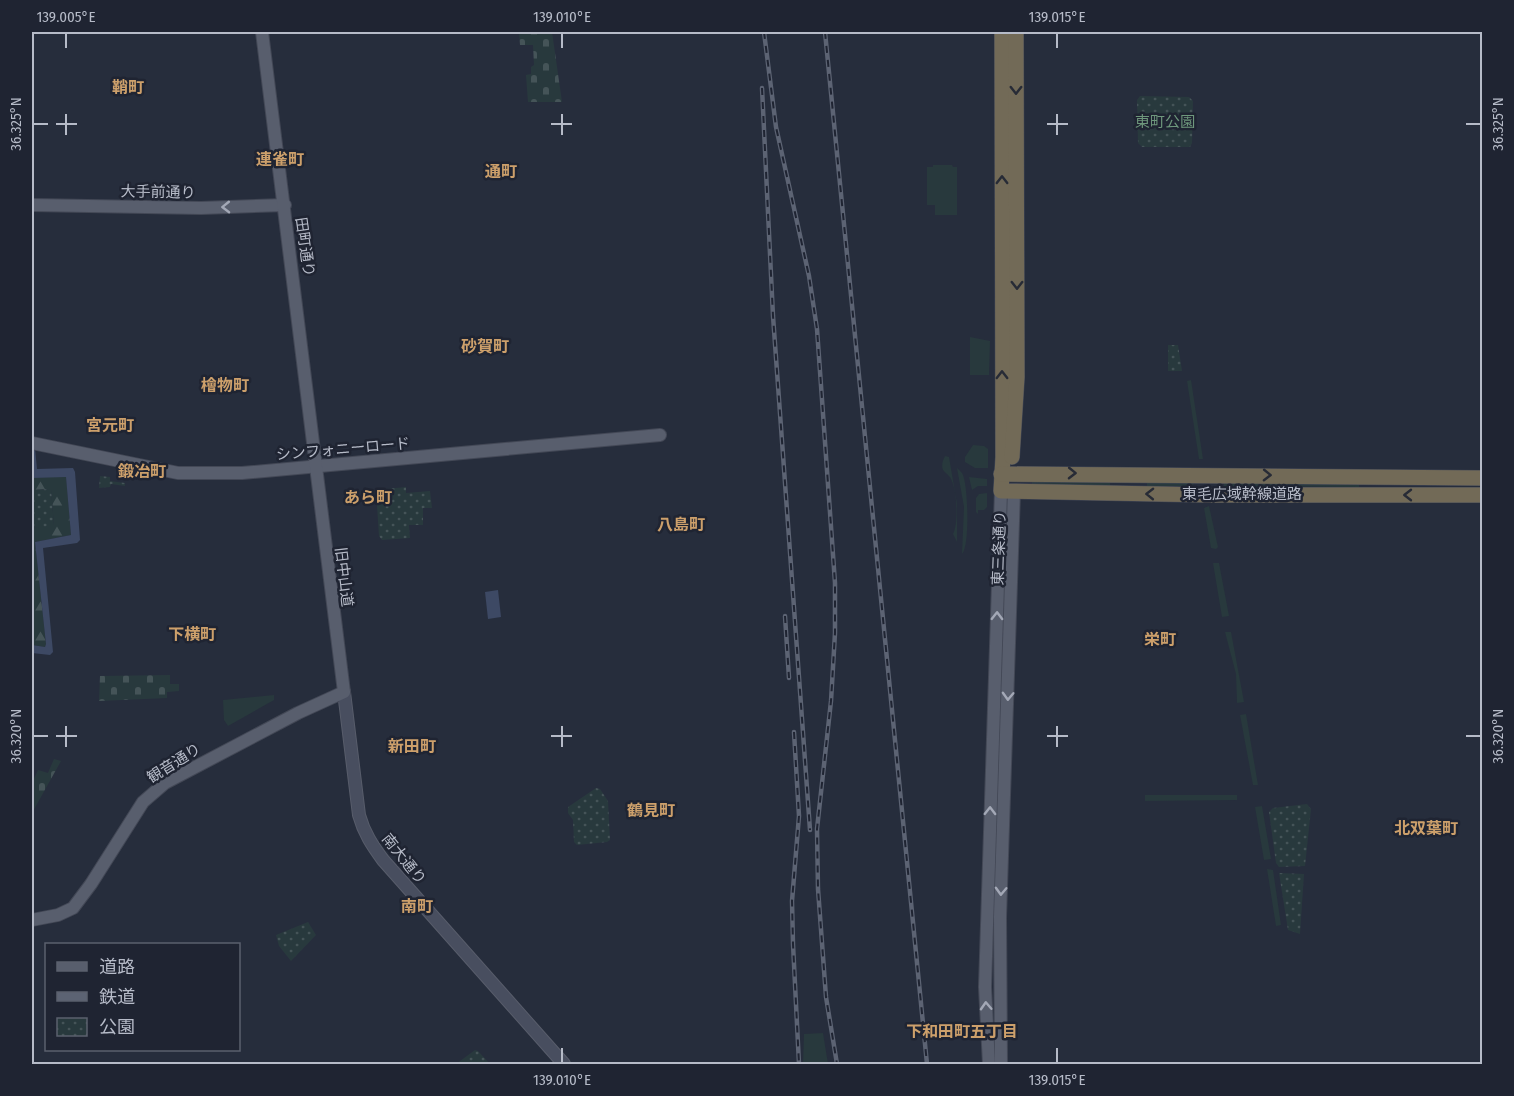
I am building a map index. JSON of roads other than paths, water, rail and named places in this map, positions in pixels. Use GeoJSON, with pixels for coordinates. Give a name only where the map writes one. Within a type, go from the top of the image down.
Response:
{"type":"FeatureCollection","features":[{"type":"Feature","properties":{"kind":"highway","name":"東三条通り"},"geometry":{"type":"LineString","coordinates":[[1002,32],[1003,458],[1008,474]]}},
{"type":"Feature","properties":{"kind":"highway","name":"東三条通り"},"geometry":{"type":"LineString","coordinates":[[1007,491],[1012,458],[1017,377],[1016,32]]}},
{"type":"Feature","properties":{"kind":"highway","name":"東毛広域幹線道路"},"geometry":{"type":"LineString","coordinates":[[1008,474],[1482,478]]}},
{"type":"Feature","properties":{"kind":"highway","name":"東毛広域幹線道路"},"geometry":{"type":"LineString","coordinates":[[1007,491],[1210,495],[1482,495]]}},
{"type":"Feature","properties":{"kind":"main road","name":"田町通り"},"geometry":{"type":"LineString","coordinates":[[262,32],[315,466]]}},
{"type":"Feature","properties":{"kind":"main road","name":"大手前通り"},"geometry":{"type":"LineString","coordinates":[[32,205],[201,208],[285,206]]}},
{"type":"Feature","properties":{"kind":"main road","name":"シンフォニーロード"},"geometry":{"type":"LineString","coordinates":[[36,443],[178,473],[242,473],[660,435]]}},
{"type":"Feature","properties":{"kind":"main road","name":"旧中山道"},"geometry":{"type":"LineString","coordinates":[[315,466],[344,692]]}},
{"type":"Feature","properties":{"kind":"main road","name":"東三条通り"},"geometry":{"type":"LineString","coordinates":[[989,1065],[985,987],[1007,491]]}},
{"type":"Feature","properties":{"kind":"main road","name":"東三条通り"},"geometry":{"type":"LineString","coordinates":[[1001,1065],[1000,917],[1007,491]]}},
{"type":"Feature","properties":{"kind":"main road","name":"観音通り"},"geometry":{"type":"LineString","coordinates":[[32,920],[58,915],[73,908],[143,802],[165,783],[298,712],[344,692]]}},
{"type":"Feature","properties":{"kind":"main road","name":"南大通り"},"geometry":{"type":"LineString","coordinates":[[344,692],[359,815],[363,830],[383,860],[564,1065]]}},
{"type":"Feature","properties":{"kind":"water"},"geometry":{"type":"Polygon","coordinates":[[[32,417],[37,469],[73,468],[75,472],[80,540],[77,543],[43,548],[53,652],[50,655],[32,653],[32,645],[45,647],[46,644],[35,542],[71,535],[66,477],[32,478],[32,417]]]}},
{"type":"Feature","properties":{"kind":"water"},"geometry":{"type":"Polygon","coordinates":[[[498,590],[501,617],[488,619],[485,592],[498,590]]]}},
{"type":"Feature","properties":{"kind":"railway"},"geometry":{"type":"LineString","coordinates":[[764,32],[776,127],[809,276],[817,329],[835,583],[831,701],[817,829],[818,889],[826,997],[837,1064]]}},
{"type":"Feature","properties":{"kind":"railway"},"geometry":{"type":"LineString","coordinates":[[825,32],[927,1064]]}},
{"type":"Feature","properties":{"kind":"railway"},"geometry":{"type":"LineString","coordinates":[[762,88],[773,316],[810,830]]}},
{"type":"Feature","properties":{"kind":"railway"},"geometry":{"type":"LineString","coordinates":[[785,616],[789,678]]}},
{"type":"Feature","properties":{"kind":"railway"},"geometry":{"type":"LineString","coordinates":[[794,732],[799,816],[792,901],[799,1064]]}},
{"type":"Feature","properties":{"kind":"district","name":"鞘町"},"geometry":{"type":"Point","coordinates":[128,87]}},
{"type":"Feature","properties":{"kind":"district","name":"連雀町"},"geometry":{"type":"Point","coordinates":[280,159]}},
{"type":"Feature","properties":{"kind":"district","name":"通町"},"geometry":{"type":"Point","coordinates":[501,171]}},
{"type":"Feature","properties":{"kind":"district","name":"砂賀町"},"geometry":{"type":"Point","coordinates":[485,346]}},
{"type":"Feature","properties":{"kind":"district","name":"檜物町"},"geometry":{"type":"Point","coordinates":[225,385]}},
{"type":"Feature","properties":{"kind":"district","name":"宮元町"},"geometry":{"type":"Point","coordinates":[110,425]}},
{"type":"Feature","properties":{"kind":"district","name":"鍛冶町"},"geometry":{"type":"Point","coordinates":[142,471]}},
{"type":"Feature","properties":{"kind":"district","name":"あら町"},"geometry":{"type":"Point","coordinates":[368,497]}},
{"type":"Feature","properties":{"kind":"district","name":"八島町"},"geometry":{"type":"Point","coordinates":[681,524]}},
{"type":"Feature","properties":{"kind":"district","name":"下横町"},"geometry":{"type":"Point","coordinates":[192,634]}},
{"type":"Feature","properties":{"kind":"district","name":"栄町"},"geometry":{"type":"Point","coordinates":[1160,639]}},
{"type":"Feature","properties":{"kind":"district","name":"新田町"},"geometry":{"type":"Point","coordinates":[412,746]}},
{"type":"Feature","properties":{"kind":"district","name":"鶴見町"},"geometry":{"type":"Point","coordinates":[651,810]}},
{"type":"Feature","properties":{"kind":"district","name":"北双葉町"},"geometry":{"type":"Point","coordinates":[1426,828]}},
{"type":"Feature","properties":{"kind":"district","name":"南町"},"geometry":{"type":"Point","coordinates":[417,906]}},
{"type":"Feature","properties":{"kind":"district","name":"下和田町五丁目"},"geometry":{"type":"Point","coordinates":[962,1031]}},
{"type":"Feature","properties":{"kind":"park label","name":"東町公園"},"geometry":{"type":"Point","coordinates":[1165,122]}}]}
